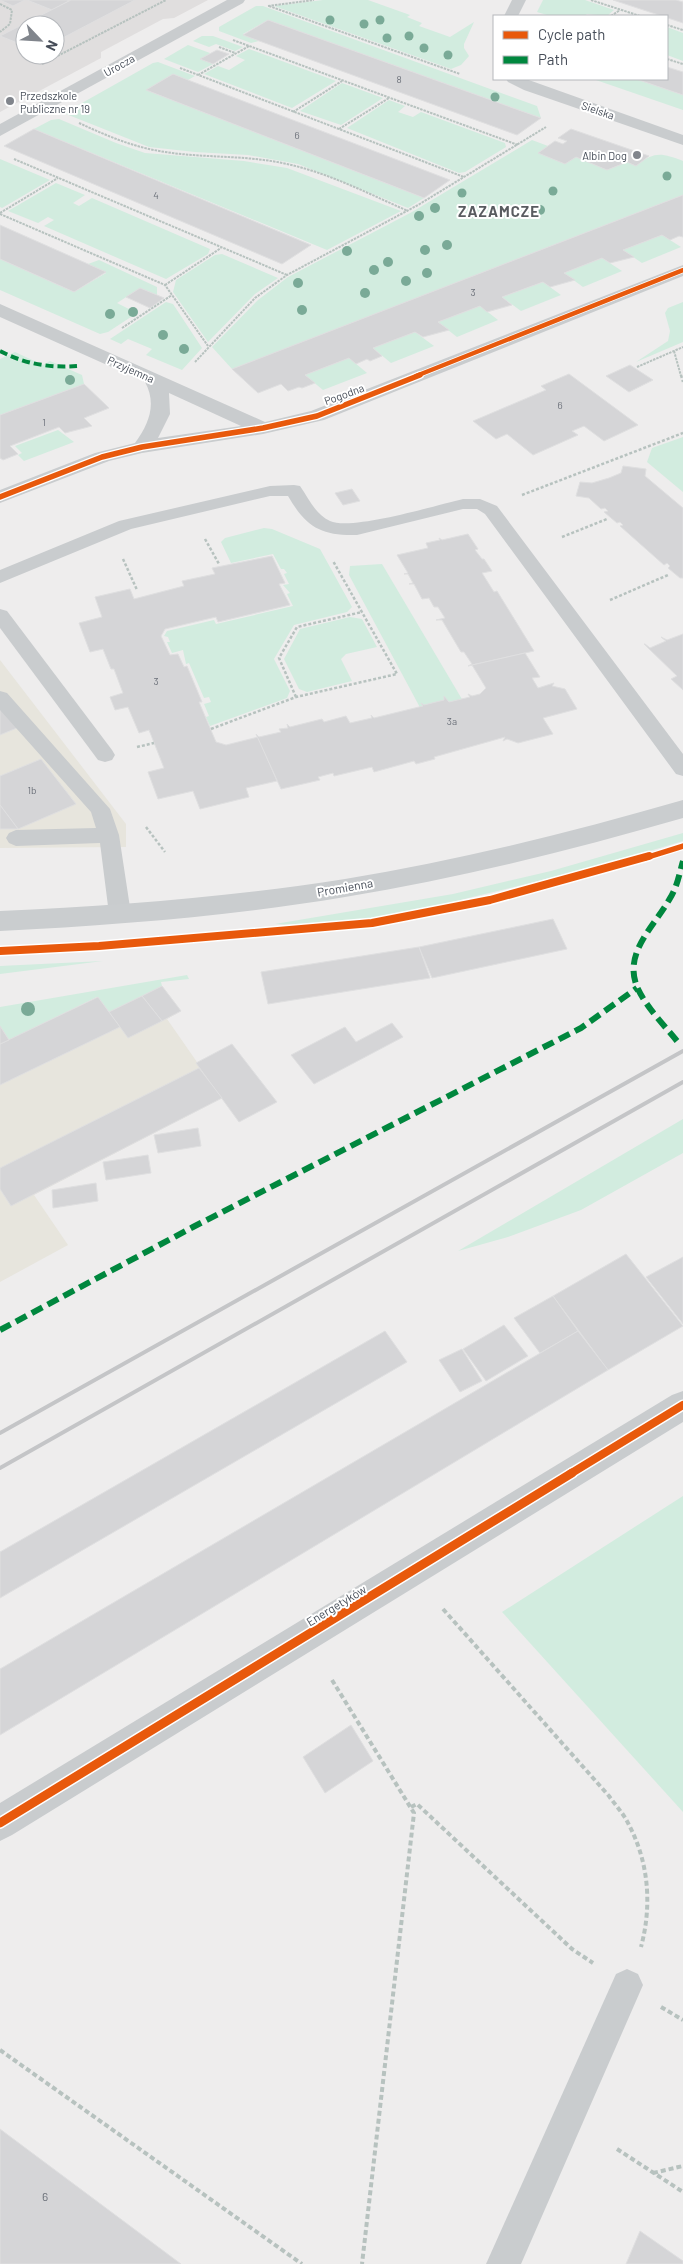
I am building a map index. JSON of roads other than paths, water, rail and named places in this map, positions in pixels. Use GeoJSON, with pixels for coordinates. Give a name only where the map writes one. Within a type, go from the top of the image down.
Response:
{"type":"FeatureCollection","features":[{"type":"Feature","properties":{"kind":"street","name":"Urocza"},"geometry":{"type":"LineString","coordinates":[[0,131],[238,0]]}},
{"type":"Feature","properties":{"kind":"street"},"geometry":{"type":"LineString","coordinates":[[512,15],[519,0]]}},
{"type":"Feature","properties":{"kind":"street","name":"Sielska"},"geometry":{"type":"LineString","coordinates":[[516,80],[530,87],[683,140]]}},
{"type":"Feature","properties":{"kind":"street","name":"Pogodna"},"geometry":{"type":"LineString","coordinates":[[0,497],[102,457],[142,447],[263,428],[317,416],[683,270]]}},
{"type":"Feature","properties":{"kind":"street","name":"Przyjemna"},"geometry":{"type":"LineString","coordinates":[[0,310],[263,428]]}},
{"type":"Feature","properties":{"kind":"street"},"geometry":{"type":"LineString","coordinates":[[142,447],[159,419],[162,409],[162,396],[152,378]]}},
{"type":"Feature","properties":{"kind":"street","name":"Promienna"},"geometry":{"type":"LineString","coordinates":[[0,921],[120,914],[266,899],[392,879],[541,847],[683,809]]}},
{"type":"Feature","properties":{"kind":"street","name":"Energetyków"},"geometry":{"type":"LineString","coordinates":[[0,1823],[683,1406]]}},
{"type":"Feature","properties":{"kind":"lane"},"geometry":{"type":"LineString","coordinates":[[0,577],[125,525],[270,491],[294,490],[314,520],[322,526],[342,530],[358,529],[463,504],[480,504],[491,510],[683,769]]}},
{"type":"Feature","properties":{"kind":"lane"},"geometry":{"type":"LineString","coordinates":[[0,614],[105,755]]}},
{"type":"Feature","properties":{"kind":"lane"},"geometry":{"type":"LineString","coordinates":[[0,698],[100,810],[109,835],[120,914]]}},
{"type":"Feature","properties":{"kind":"lane"},"geometry":{"type":"LineString","coordinates":[[16,838],[109,835]]}},
{"type":"Feature","properties":{"kind":"lane"},"geometry":{"type":"LineString","coordinates":[[503,2264],[627,1985]]}},
{"type":"Feature","properties":{"kind":"railway"},"geometry":{"type":"LineString","coordinates":[[0,1433],[683,1051]]}},
{"type":"Feature","properties":{"kind":"railway"},"geometry":{"type":"LineString","coordinates":[[0,1468],[683,1082]]}},
{"type":"Feature","properties":{"kind":"place","name":"Przedszkole Publiczne nr 19"},"geometry":{"type":"Point","coordinates":[10,101]}},
{"type":"Feature","properties":{"kind":"place","name":"Albin Dog"},"geometry":{"type":"Point","coordinates":[637,155]}},
{"type":"Feature","properties":{"kind":"district","name":"ZAZAMCZE"},"geometry":{"type":"Point","coordinates":[499,211]}}]}
